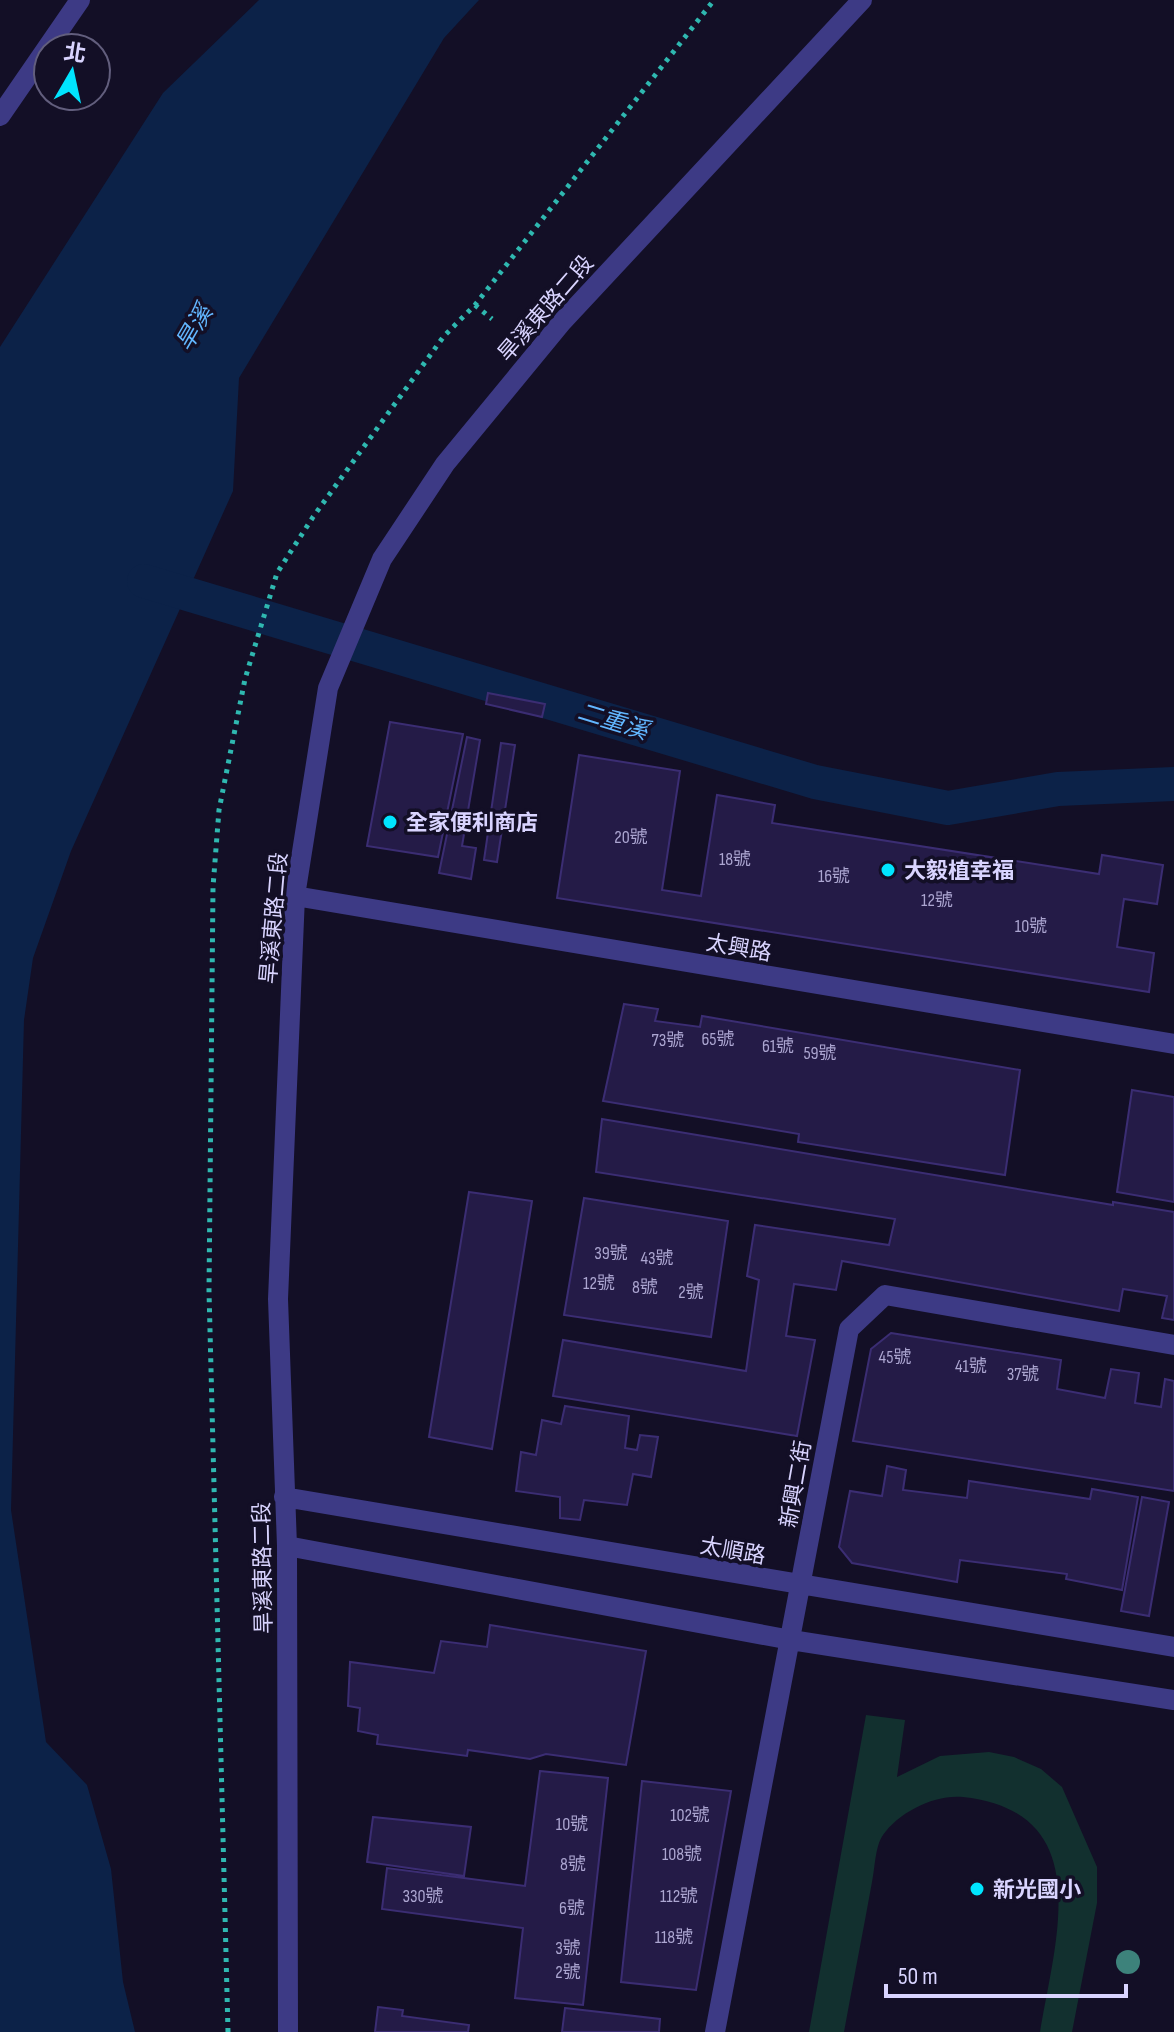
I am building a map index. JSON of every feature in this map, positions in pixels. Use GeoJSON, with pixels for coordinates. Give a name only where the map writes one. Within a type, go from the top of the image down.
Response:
{"type":"FeatureCollection","features":[{"type":"Feature","properties":{"kind":"street"},"geometry":{"type":"LineString","coordinates":[[0,116],[80,0]]}},
{"type":"Feature","properties":{"kind":"street","name":"旱溪東路二段"},"geometry":{"type":"LineString","coordinates":[[288,2032],[287,1546],[278,1299],[295,896],[328,688],[382,559],[445,464],[562,322],[862,0]]}},
{"type":"Feature","properties":{"kind":"street","name":"太興路"},"geometry":{"type":"LineString","coordinates":[[295,896],[1174,1044]]}},
{"type":"Feature","properties":{"kind":"street","name":"新興二街"},"geometry":{"type":"LineString","coordinates":[[715,2032],[849,1329],[885,1295],[1174,1345]]}},
{"type":"Feature","properties":{"kind":"street","name":"太順路"},"geometry":{"type":"LineString","coordinates":[[284,1497],[1174,1647]]}},
{"type":"Feature","properties":{"kind":"street"},"geometry":{"type":"LineString","coordinates":[[287,1546],[791,1640],[1174,1700]]}},
{"type":"Feature","properties":{"kind":"path"},"geometry":{"type":"LineString","coordinates":[[475,305],[492,319]]}},
{"type":"Feature","properties":{"kind":"green space"},"geometry":{"type":"Polygon","coordinates":[[[866,1715],[905,1720],[897,1777],[940,1756],[989,1752],[1014,1757],[1041,1769],[1062,1787],[1097,1867],[1097,1903],[1072,2032],[1040,2032],[1058,1921],[1058,1886],[1051,1854],[1034,1827],[1006,1808],[952,1797],[918,1806],[898,1819],[883,1835],[877,1851],[844,2032],[809,2032],[866,1715]]]}},
{"type":"Feature","properties":{"kind":"water","name":"旱溪"},"geometry":{"type":"Polygon","coordinates":[[[259,0],[479,0],[444,38],[239,378],[233,491],[71,851],[33,958],[24,1020],[11,1510],[46,1742],[87,1785],[111,1869],[123,1982],[135,2032],[0,2032],[0,347],[163,93],[259,0]]]}},
{"type":"Feature","properties":{"kind":"building"},"geometry":{"type":"Polygon","coordinates":[[[488,693],[545,704],[542,717],[486,704],[488,693]]]}},
{"type":"Feature","properties":{"kind":"building"},"geometry":{"type":"Polygon","coordinates":[[[390,722],[463,734],[438,857],[367,846],[390,722]]]}},
{"type":"Feature","properties":{"kind":"building"},"geometry":{"type":"Polygon","coordinates":[[[467,737],[480,740],[462,846],[476,848],[471,879],[439,873],[467,737]]]}},
{"type":"Feature","properties":{"kind":"building"},"geometry":{"type":"Polygon","coordinates":[[[501,743],[515,745],[497,862],[484,860],[501,743]]]}},
{"type":"Feature","properties":{"kind":"building","name":"大毅植幸福"},"geometry":{"type":"Polygon","coordinates":[[[579,755],[680,771],[662,890],[701,896],[717,795],[775,805],[772,823],[1099,874],[1102,855],[1163,865],[1157,904],[1124,899],[1117,947],[1154,953],[1149,992],[557,898],[579,755]]]}},
{"type":"Feature","properties":{"kind":"building"},"geometry":{"type":"Polygon","coordinates":[[[624,1004],[658,1009],[655,1021],[700,1027],[702,1016],[1020,1070],[1005,1175],[798,1142],[799,1134],[603,1101],[624,1004]]]}},
{"type":"Feature","properties":{"kind":"building"},"geometry":{"type":"Polygon","coordinates":[[[1132,1090],[1174,1097],[1174,1202],[1117,1192],[1132,1090]]]}},
{"type":"Feature","properties":{"kind":"building"},"geometry":{"type":"Polygon","coordinates":[[[602,1119],[1113,1205],[1113,1202],[1174,1212],[1174,1320],[1162,1318],[1167,1296],[1123,1289],[1119,1311],[842,1261],[836,1290],[794,1284],[786,1336],[815,1340],[797,1436],[553,1396],[563,1340],[746,1371],[759,1280],[747,1276],[755,1225],[889,1245],[895,1219],[596,1172],[602,1119]]]}},
{"type":"Feature","properties":{"kind":"building"},"geometry":{"type":"Polygon","coordinates":[[[469,1192],[532,1201],[492,1449],[429,1437],[469,1192]]]}},
{"type":"Feature","properties":{"kind":"building"},"geometry":{"type":"Polygon","coordinates":[[[584,1198],[728,1221],[711,1337],[564,1315],[584,1198]]]}},
{"type":"Feature","properties":{"kind":"building"},"geometry":{"type":"Polygon","coordinates":[[[891,1333],[1061,1360],[1057,1389],[1105,1398],[1111,1369],[1139,1373],[1135,1403],[1161,1407],[1165,1379],[1174,1381],[1174,1491],[853,1441],[871,1349],[891,1333]]]}},
{"type":"Feature","properties":{"kind":"building"},"geometry":{"type":"Polygon","coordinates":[[[565,1406],[629,1416],[625,1448],[637,1450],[640,1435],[658,1437],[651,1477],[633,1474],[627,1505],[584,1500],[580,1520],[560,1518],[560,1497],[516,1491],[521,1452],[536,1455],[542,1420],[561,1424],[565,1406]]]}},
{"type":"Feature","properties":{"kind":"building"},"geometry":{"type":"Polygon","coordinates":[[[887,1466],[906,1470],[903,1490],[967,1498],[969,1481],[1090,1499],[1092,1489],[1138,1497],[1122,1590],[1066,1579],[1067,1574],[960,1560],[957,1582],[852,1563],[839,1547],[850,1491],[882,1496],[887,1466]]]}},
{"type":"Feature","properties":{"kind":"building"},"geometry":{"type":"Polygon","coordinates":[[[1142,1497],[1169,1502],[1149,1616],[1121,1611],[1142,1497]]]}},
{"type":"Feature","properties":{"kind":"building"},"geometry":{"type":"Polygon","coordinates":[[[490,1625],[646,1651],[626,1765],[546,1754],[530,1759],[468,1750],[467,1756],[377,1744],[378,1735],[358,1731],[360,1708],[348,1706],[350,1662],[434,1673],[441,1641],[487,1647],[490,1625]]]}},
{"type":"Feature","properties":{"kind":"building"},"geometry":{"type":"Polygon","coordinates":[[[540,1771],[608,1778],[583,2005],[515,1998],[523,1928],[382,1909],[387,1868],[525,1886],[540,1771]]]}},
{"type":"Feature","properties":{"kind":"building"},"geometry":{"type":"Polygon","coordinates":[[[642,1781],[731,1791],[696,1990],[621,1982],[642,1781]]]}},
{"type":"Feature","properties":{"kind":"building"},"geometry":{"type":"Polygon","coordinates":[[[373,1817],[471,1827],[464,1876],[367,1862],[373,1817]]]}},
{"type":"Feature","properties":{"kind":"building"},"geometry":{"type":"Polygon","coordinates":[[[378,2007],[403,2010],[402,2016],[469,2025],[468,2032],[375,2032],[378,2007]]]}},
{"type":"Feature","properties":{"kind":"building"},"geometry":{"type":"Polygon","coordinates":[[[565,2008],[660,2019],[659,2032],[562,2032],[565,2008]]]}},
{"type":"Feature","properties":{"kind":"waterway","name":"二重溪"},"geometry":{"type":"LineString","coordinates":[[144,581],[815,782],[948,808],[1058,789],[1174,784]]}},
{"type":"Feature","properties":{"kind":"place","name":"全家便利商店"},"geometry":{"type":"Point","coordinates":[390,822]}},
{"type":"Feature","properties":{"kind":"place","name":"大毅植幸福"},"geometry":{"type":"Point","coordinates":[888,870]}},
{"type":"Feature","properties":{"kind":"place","name":"新光國小"},"geometry":{"type":"Point","coordinates":[977,1889]}}]}
